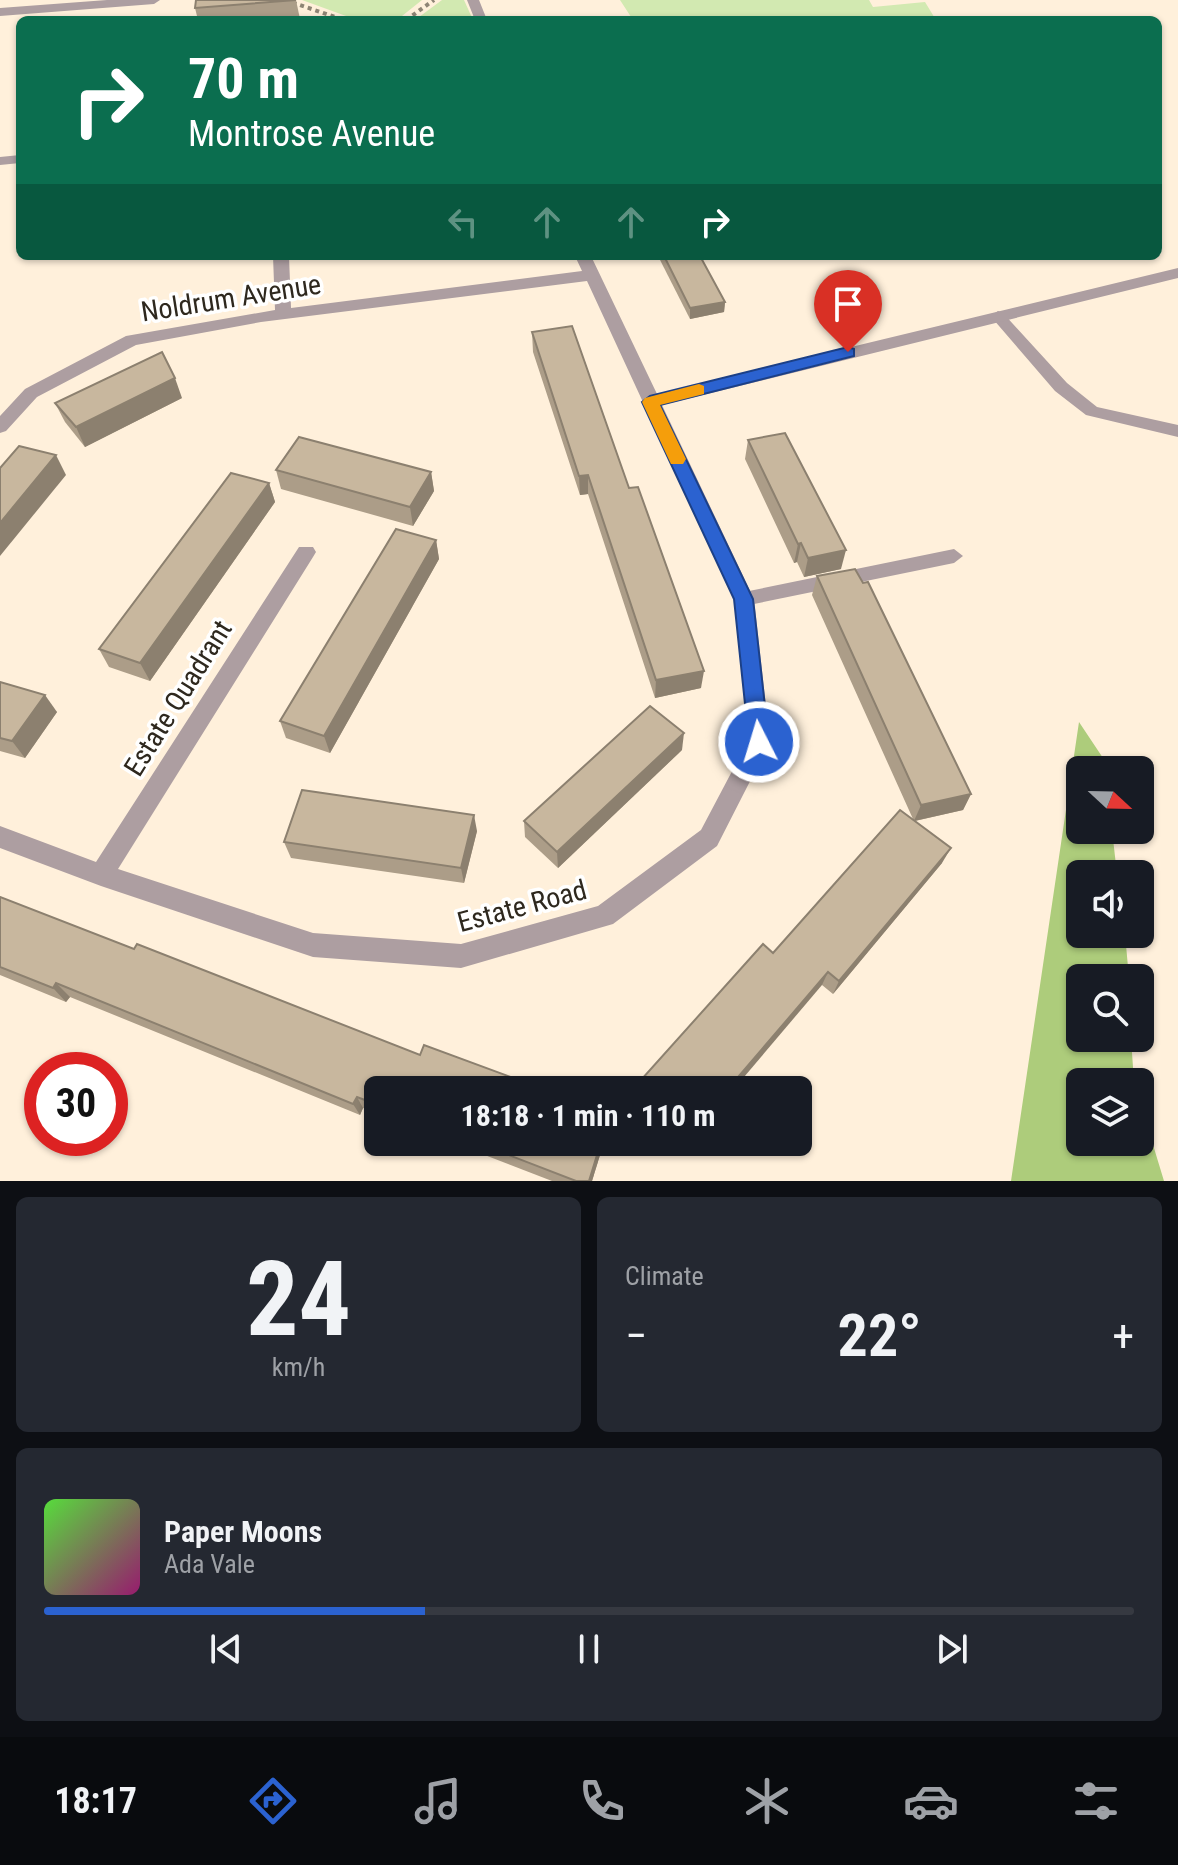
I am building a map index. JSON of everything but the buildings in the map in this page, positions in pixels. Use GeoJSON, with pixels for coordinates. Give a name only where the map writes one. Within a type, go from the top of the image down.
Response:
{"type":"FeatureCollection","features":[{"type":"Feature","properties":{"kind":"street"},"geometry":{"type":"LineString","coordinates":[[0,12],[154,0]]}},
{"type":"Feature","properties":{"kind":"street"},"geometry":{"type":"LineString","coordinates":[[120,16],[123,3]]}},
{"type":"Feature","properties":{"kind":"street"},"geometry":{"type":"LineString","coordinates":[[281,260],[283,314]]}},
{"type":"Feature","properties":{"kind":"street","name":"Noldrum Avenue"},"geometry":{"type":"LineString","coordinates":[[0,427],[31,393],[132,340],[587,265]]}},
{"type":"Feature","properties":{"kind":"street","name":"Estate Road"},"geometry":{"type":"LineString","coordinates":[[0,837],[101,875],[313,945],[461,956],[604,916],[709,838],[759,742],[744,599],[587,265]]}},
{"type":"Feature","properties":{"kind":"street"},"geometry":{"type":"LineString","coordinates":[[650,402],[1178,273]]}},
{"type":"Feature","properties":{"kind":"street","name":"Estate Quadrant"},"geometry":{"type":"LineString","coordinates":[[101,875],[306,552]]}},
{"type":"Feature","properties":{"kind":"lane"},"geometry":{"type":"LineString","coordinates":[[998,316],[1061,387],[1092,411],[1178,431]]}},
{"type":"Feature","properties":{"kind":"lane"},"geometry":{"type":"LineString","coordinates":[[744,599],[954,556]]}},
{"type":"Feature","properties":{"kind":"path"},"geometry":{"type":"LineString","coordinates":[[285,0],[332,16]]}},
{"type":"Feature","properties":{"kind":"path"},"geometry":{"type":"LineString","coordinates":[[412,16],[434,0]]}},
{"type":"Feature","properties":{"kind":"green space"},"geometry":{"type":"Polygon","coordinates":[[[302,0],[422,0],[402,16],[346,16],[302,0]]]}},
{"type":"Feature","properties":{"kind":"green space"},"geometry":{"type":"Polygon","coordinates":[[[442,0],[464,0],[471,16],[420,16],[442,0]]]}},
{"type":"Feature","properties":{"kind":"green space"},"geometry":{"type":"Polygon","coordinates":[[[620,0],[869,0],[873,7],[925,2],[934,16],[630,16],[620,0]]]}},
{"type":"Feature","properties":{"kind":"green space"},"geometry":{"type":"Polygon","coordinates":[[[1079,722],[1102,756],[1074,756],[1079,722]]]}},
{"type":"Feature","properties":{"kind":"green space"},"geometry":{"type":"Polygon","coordinates":[[[1066,810],[1066,844],[1114,844],[1115,860],[1066,860],[1066,948],[1126,948],[1128,964],[1066,964],[1066,1052],[1132,1052],[1133,1068],[1066,1068],[1066,1156],[1154,1156],[1154,1148],[1164,1181],[1011,1181],[1066,810]]]}},
{"type":"Feature","properties":{"kind":"slow traffic"},"geometry":{"type":"LineString","coordinates":[[677,459],[650,402],[699,390]]}},
{"type":"Feature","properties":{"kind":"route"},"geometry":{"type":"LineString","coordinates":[[759,742],[744,599],[650,402],[848,352]]}}]}
